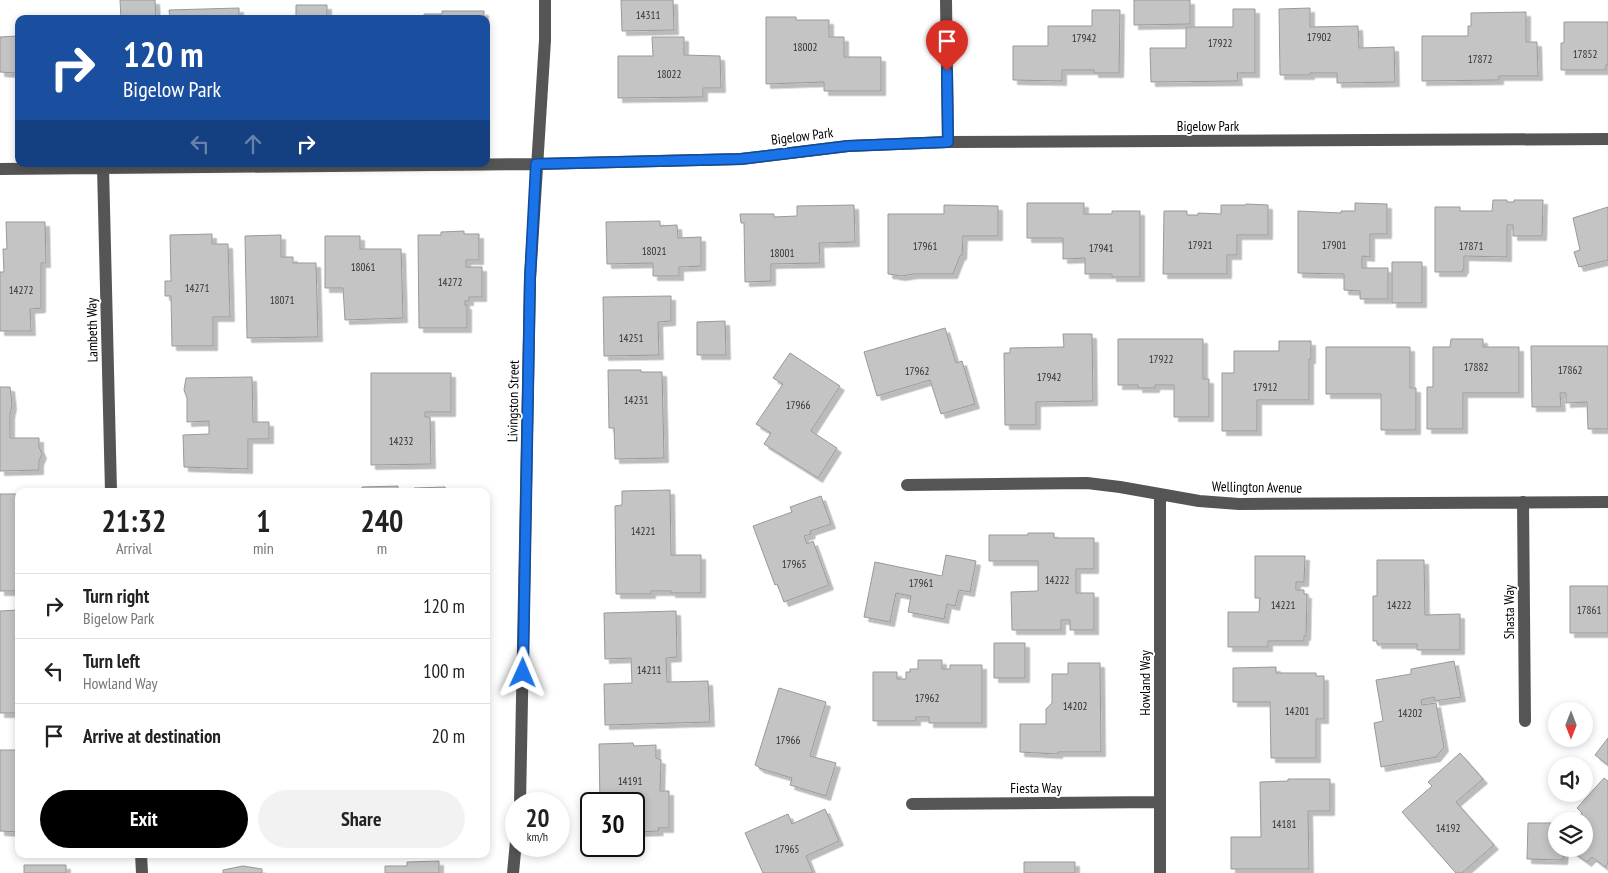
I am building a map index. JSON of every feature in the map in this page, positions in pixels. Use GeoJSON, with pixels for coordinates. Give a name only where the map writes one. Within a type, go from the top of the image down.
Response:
{"type":"FeatureCollection","features":[{"type":"Feature","properties":{"kind":"street","name":"Livingston Street"},"geometry":{"type":"LineString","coordinates":[[520,792],[530,278],[545,40],[545,0]]}},
{"type":"Feature","properties":{"kind":"street"},"geometry":{"type":"LineString","coordinates":[[946,0],[948,142]]}},
{"type":"Feature","properties":{"kind":"street","name":"Bigelow Park"},"geometry":{"type":"LineString","coordinates":[[490,164],[741,159],[848,146],[948,142],[1608,139]]}},
{"type":"Feature","properties":{"kind":"street","name":"Bigelow Park"},"geometry":{"type":"LineString","coordinates":[[0,170],[103,167]]}},
{"type":"Feature","properties":{"kind":"street","name":"Lambeth Way"},"geometry":{"type":"LineString","coordinates":[[103,167],[111,488]]}},
{"type":"Feature","properties":{"kind":"street","name":"Wellington Avenue"},"geometry":{"type":"LineString","coordinates":[[907,485],[1086,483],[1199,501],[1239,504],[1608,502]]}},
{"type":"Feature","properties":{"kind":"street","name":"Howland Way"},"geometry":{"type":"LineString","coordinates":[[1160,494],[1160,873]]}},
{"type":"Feature","properties":{"kind":"street","name":"Shasta Way"},"geometry":{"type":"LineString","coordinates":[[1523,502],[1525,721]]}},
{"type":"Feature","properties":{"kind":"street","name":"Fiesta Way"},"geometry":{"type":"LineString","coordinates":[[912,804],[1159,802]]}},
{"type":"Feature","properties":{"kind":"street"},"geometry":{"type":"LineString","coordinates":[[514,873],[515,857]]}},
{"type":"Feature","properties":{"kind":"street"},"geometry":{"type":"LineString","coordinates":[[141,858],[142,873]]}},
{"type":"Feature","properties":{"kind":"building"},"geometry":{"type":"Polygon","coordinates":[[[120,0],[155,0],[156,15],[121,15],[120,0]]]}},
{"type":"Feature","properties":{"kind":"building"},"geometry":{"type":"Polygon","coordinates":[[[621,0],[673,0],[674,30],[622,31],[621,0]]]}},
{"type":"Feature","properties":{"kind":"building"},"geometry":{"type":"Polygon","coordinates":[[[1134,0],[1190,0],[1190,24],[1134,25],[1134,0]]]}},
{"type":"Feature","properties":{"kind":"building"},"geometry":{"type":"Polygon","coordinates":[[[296,5],[327,5],[327,15],[296,15],[296,5]]]}},
{"type":"Feature","properties":{"kind":"building"},"geometry":{"type":"Polygon","coordinates":[[[239,8],[239,15],[170,15],[169,10],[239,8]]]}},
{"type":"Feature","properties":{"kind":"building"},"geometry":{"type":"Polygon","coordinates":[[[1310,8],[1310,27],[1358,26],[1359,48],[1394,47],[1395,82],[1337,83],[1337,73],[1280,75],[1279,9],[1310,8]]]}},
{"type":"Feature","properties":{"kind":"building"},"geometry":{"type":"Polygon","coordinates":[[[1233,9],[1255,9],[1255,73],[1237,73],[1238,81],[1151,82],[1150,48],[1186,48],[1186,27],[1233,27],[1233,9]]]}},
{"type":"Feature","properties":{"kind":"building"},"geometry":{"type":"Polygon","coordinates":[[[1092,10],[1120,10],[1119,73],[1094,73],[1094,70],[1062,70],[1062,81],[1013,80],[1013,46],[1048,46],[1048,26],[1092,26],[1092,10]]]}},
{"type":"Feature","properties":{"kind":"building"},"geometry":{"type":"Polygon","coordinates":[[[442,11],[484,11],[484,15],[424,15],[442,14],[442,11]]]}},
{"type":"Feature","properties":{"kind":"building"},"geometry":{"type":"Polygon","coordinates":[[[1526,12],[1526,42],[1537,42],[1538,76],[1499,76],[1499,80],[1422,81],[1422,36],[1468,36],[1468,26],[1471,26],[1471,13],[1526,12]]]}},
{"type":"Feature","properties":{"kind":"building"},"geometry":{"type":"Polygon","coordinates":[[[766,17],[796,17],[796,20],[829,20],[829,37],[844,37],[844,57],[881,57],[881,91],[824,91],[824,82],[766,84],[766,17]]]}},
{"type":"Feature","properties":{"kind":"building"},"geometry":{"type":"Polygon","coordinates":[[[1564,22],[1608,22],[1608,65],[1606,65],[1606,70],[1561,70],[1561,43],[1564,43],[1564,22]]]}},
{"type":"Feature","properties":{"kind":"building"},"geometry":{"type":"Polygon","coordinates":[[[15,36],[15,73],[0,72],[0,37],[15,36]]]}},
{"type":"Feature","properties":{"kind":"building"},"geometry":{"type":"Polygon","coordinates":[[[652,37],[684,37],[684,55],[720,56],[721,88],[703,88],[703,97],[618,98],[618,56],[653,56],[652,37]]]}},
{"type":"Feature","properties":{"kind":"building"},"geometry":{"type":"Polygon","coordinates":[[[1493,200],[1514,202],[1514,200],[1543,200],[1542,236],[1513,236],[1513,225],[1507,225],[1507,257],[1464,256],[1464,269],[1462,272],[1435,272],[1435,207],[1460,207],[1460,211],[1492,211],[1493,200]]]}},
{"type":"Feature","properties":{"kind":"building"},"geometry":{"type":"Polygon","coordinates":[[[1027,203],[1084,203],[1084,214],[1140,211],[1140,277],[1112,277],[1112,274],[1085,274],[1085,258],[1063,259],[1063,238],[1027,238],[1027,203]]]}},
{"type":"Feature","properties":{"kind":"building"},"geometry":{"type":"Polygon","coordinates":[[[1355,203],[1387,204],[1387,234],[1370,234],[1370,257],[1362,256],[1362,268],[1388,268],[1388,299],[1360,299],[1360,291],[1344,290],[1344,274],[1298,273],[1298,211],[1341,213],[1341,211],[1355,211],[1355,203]]]}},
{"type":"Feature","properties":{"kind":"building"},"geometry":{"type":"Polygon","coordinates":[[[854,205],[855,242],[819,243],[820,263],[771,264],[771,281],[745,282],[744,223],[741,223],[740,214],[774,214],[774,217],[797,216],[797,206],[854,205]]]}},
{"type":"Feature","properties":{"kind":"building"},"geometry":{"type":"Polygon","coordinates":[[[944,205],[998,206],[998,236],[963,236],[962,255],[953,274],[901,276],[888,274],[888,214],[944,214],[944,205]]]}},
{"type":"Feature","properties":{"kind":"building"},"geometry":{"type":"Polygon","coordinates":[[[1221,205],[1268,205],[1268,235],[1237,235],[1237,255],[1227,255],[1227,274],[1163,274],[1164,211],[1187,211],[1187,215],[1198,215],[1198,213],[1221,214],[1221,205]]]}},
{"type":"Feature","properties":{"kind":"building"},"geometry":{"type":"Polygon","coordinates":[[[1608,207],[1608,260],[1579,267],[1574,252],[1580,250],[1573,218],[1608,207]]]}},
{"type":"Feature","properties":{"kind":"building"},"geometry":{"type":"Polygon","coordinates":[[[660,221],[660,226],[677,225],[678,238],[701,237],[701,266],[679,267],[679,276],[653,276],[653,263],[607,264],[606,222],[660,221]]]}},
{"type":"Feature","properties":{"kind":"building"},"geometry":{"type":"Polygon","coordinates":[[[6,222],[45,222],[46,263],[41,263],[41,308],[30,309],[31,331],[0,331],[0,272],[4,272],[3,249],[7,249],[6,222]]]}},
{"type":"Feature","properties":{"kind":"building"},"geometry":{"type":"Polygon","coordinates":[[[464,231],[464,234],[479,234],[479,260],[466,260],[466,267],[482,267],[482,297],[469,297],[469,301],[465,301],[465,305],[467,305],[467,328],[419,328],[418,235],[441,235],[441,232],[464,231]]]}},
{"type":"Feature","properties":{"kind":"building"},"geometry":{"type":"Polygon","coordinates":[[[212,234],[212,244],[228,244],[230,317],[213,317],[213,346],[172,346],[171,296],[165,296],[165,281],[171,281],[170,235],[212,234]]]}},
{"type":"Feature","properties":{"kind":"building"},"geometry":{"type":"Polygon","coordinates":[[[281,235],[281,257],[293,257],[293,263],[316,263],[318,337],[247,338],[245,236],[281,235]]]}},
{"type":"Feature","properties":{"kind":"building"},"geometry":{"type":"Polygon","coordinates":[[[325,236],[360,236],[360,249],[401,249],[403,318],[345,320],[343,288],[325,288],[325,236]]]}},
{"type":"Feature","properties":{"kind":"building"},"geometry":{"type":"Polygon","coordinates":[[[1392,262],[1422,262],[1422,303],[1392,303],[1392,262]]]}},
{"type":"Feature","properties":{"kind":"building"},"geometry":{"type":"Polygon","coordinates":[[[671,296],[671,321],[658,322],[659,355],[604,356],[603,297],[671,296]]]}},
{"type":"Feature","properties":{"kind":"building"},"geometry":{"type":"Polygon","coordinates":[[[725,321],[726,355],[697,355],[697,322],[725,321]]]}},
{"type":"Feature","properties":{"kind":"building"},"geometry":{"type":"Polygon","coordinates":[[[945,328],[956,363],[962,361],[975,404],[941,414],[930,380],[877,396],[864,352],[945,328]]]}},
{"type":"Feature","properties":{"kind":"building"},"geometry":{"type":"Polygon","coordinates":[[[1063,334],[1092,334],[1093,401],[1036,402],[1036,425],[1005,425],[1004,353],[1010,353],[1010,348],[1064,347],[1063,334]]]}},
{"type":"Feature","properties":{"kind":"building"},"geometry":{"type":"Polygon","coordinates":[[[1118,339],[1203,339],[1203,379],[1209,379],[1209,417],[1174,417],[1174,385],[1155,385],[1155,388],[1138,388],[1138,385],[1118,385],[1118,339]]]}},
{"type":"Feature","properties":{"kind":"building"},"geometry":{"type":"Polygon","coordinates":[[[1451,339],[1483,339],[1483,347],[1519,347],[1519,393],[1463,393],[1463,429],[1427,429],[1427,387],[1433,387],[1433,347],[1450,347],[1451,339]]]}},
{"type":"Feature","properties":{"kind":"building"},"geometry":{"type":"Polygon","coordinates":[[[1279,341],[1311,341],[1309,400],[1257,400],[1257,431],[1222,431],[1222,373],[1234,373],[1234,351],[1279,351],[1279,341]]]}},
{"type":"Feature","properties":{"kind":"building"},"geometry":{"type":"Polygon","coordinates":[[[1531,346],[1608,346],[1608,429],[1588,429],[1587,402],[1566,403],[1566,393],[1560,393],[1561,407],[1532,407],[1531,346]]]}},
{"type":"Feature","properties":{"kind":"building"},"geometry":{"type":"Polygon","coordinates":[[[1326,347],[1410,347],[1410,388],[1416,388],[1416,430],[1381,430],[1381,394],[1326,394],[1326,347]]]}},
{"type":"Feature","properties":{"kind":"building"},"geometry":{"type":"Polygon","coordinates":[[[790,353],[840,386],[811,431],[837,448],[818,478],[764,444],[771,433],[756,424],[783,384],[773,378],[790,353]]]}},
{"type":"Feature","properties":{"kind":"building"},"geometry":{"type":"Polygon","coordinates":[[[608,370],[662,372],[664,458],[615,459],[614,428],[609,428],[608,370]]]}},
{"type":"Feature","properties":{"kind":"building"},"geometry":{"type":"Polygon","coordinates":[[[371,373],[451,373],[451,412],[425,412],[425,417],[430,417],[431,464],[371,465],[371,373]]]}},
{"type":"Feature","properties":{"kind":"building"},"geometry":{"type":"Polygon","coordinates":[[[252,377],[253,422],[269,422],[269,439],[248,439],[248,469],[184,467],[183,435],[209,434],[209,421],[187,422],[187,398],[184,390],[186,378],[252,377]]]}},
{"type":"Feature","properties":{"kind":"building"},"geometry":{"type":"Polygon","coordinates":[[[0,387],[10,387],[12,405],[10,438],[39,438],[39,447],[42,454],[39,461],[39,470],[0,471],[0,387]]]}},
{"type":"Feature","properties":{"kind":"building"},"geometry":{"type":"Polygon","coordinates":[[[398,486],[398,488],[362,488],[398,486]]]}},
{"type":"Feature","properties":{"kind":"building"},"geometry":{"type":"Polygon","coordinates":[[[670,490],[671,555],[701,555],[701,593],[651,591],[651,594],[616,594],[615,506],[622,505],[622,491],[670,490]]]}},
{"type":"Feature","properties":{"kind":"building"},"geometry":{"type":"Polygon","coordinates":[[[0,494],[15,494],[15,591],[0,591],[0,494]]]}},
{"type":"Feature","properties":{"kind":"building"},"geometry":{"type":"Polygon","coordinates":[[[821,496],[831,524],[810,531],[811,534],[804,536],[807,544],[813,541],[829,585],[784,602],[777,584],[775,585],[753,526],[792,512],[790,507],[821,496]]]}},
{"type":"Feature","properties":{"kind":"building"},"geometry":{"type":"Polygon","coordinates":[[[1028,533],[1054,533],[1054,538],[1094,538],[1094,569],[1076,569],[1076,593],[1094,593],[1094,630],[1070,630],[1070,620],[1061,620],[1061,630],[1012,630],[1011,592],[1038,591],[1038,561],[989,561],[989,535],[1028,535],[1028,533]]]}},
{"type":"Feature","properties":{"kind":"building"},"geometry":{"type":"Polygon","coordinates":[[[946,555],[976,561],[970,592],[959,590],[955,606],[947,604],[944,619],[908,612],[911,596],[896,593],[890,622],[864,617],[875,562],[942,576],[946,555]]]}},
{"type":"Feature","properties":{"kind":"building"},"geometry":{"type":"Polygon","coordinates":[[[1255,556],[1305,556],[1304,582],[1296,582],[1296,590],[1304,590],[1304,594],[1307,594],[1306,636],[1304,636],[1304,641],[1268,641],[1268,647],[1228,647],[1228,612],[1259,612],[1260,598],[1255,598],[1255,556]]]}},
{"type":"Feature","properties":{"kind":"building"},"geometry":{"type":"Polygon","coordinates":[[[1377,560],[1424,560],[1425,615],[1460,614],[1460,650],[1417,650],[1417,644],[1377,644],[1377,641],[1373,641],[1373,596],[1377,596],[1377,560]]]}},
{"type":"Feature","properties":{"kind":"building"},"geometry":{"type":"Polygon","coordinates":[[[1570,586],[1608,586],[1608,633],[1570,633],[1570,586]]]}},
{"type":"Feature","properties":{"kind":"building"},"geometry":{"type":"Polygon","coordinates":[[[15,610],[15,713],[0,713],[0,611],[15,610]]]}},
{"type":"Feature","properties":{"kind":"building"},"geometry":{"type":"Polygon","coordinates":[[[676,611],[677,657],[666,658],[667,682],[708,681],[710,722],[605,725],[604,684],[632,683],[631,658],[605,659],[604,613],[676,611]]]}},
{"type":"Feature","properties":{"kind":"building"},"geometry":{"type":"Polygon","coordinates":[[[994,643],[1025,643],[1025,678],[994,678],[994,643]]]}},
{"type":"Feature","properties":{"kind":"building"},"geometry":{"type":"Polygon","coordinates":[[[918,660],[942,660],[942,669],[950,669],[950,665],[982,665],[982,723],[929,723],[929,717],[916,717],[916,721],[873,721],[873,672],[897,672],[897,679],[906,679],[906,672],[910,672],[910,669],[918,669],[918,660]]]}},
{"type":"Feature","properties":{"kind":"building"},"geometry":{"type":"Polygon","coordinates":[[[1454,661],[1461,697],[1435,701],[1434,697],[1421,700],[1422,705],[1436,703],[1444,747],[1436,757],[1381,767],[1374,723],[1383,721],[1376,680],[1411,674],[1411,669],[1454,661]]]}},
{"type":"Feature","properties":{"kind":"building"},"geometry":{"type":"Polygon","coordinates":[[[1068,663],[1100,663],[1101,752],[1058,752],[1058,754],[1020,752],[1020,724],[1046,724],[1046,709],[1052,703],[1052,674],[1068,674],[1068,663]]]}},
{"type":"Feature","properties":{"kind":"building"},"geometry":{"type":"Polygon","coordinates":[[[1276,667],[1276,673],[1316,673],[1316,676],[1324,676],[1324,719],[1316,719],[1316,758],[1271,758],[1270,702],[1233,702],[1233,668],[1276,667]]]}},
{"type":"Feature","properties":{"kind":"building"},"geometry":{"type":"Polygon","coordinates":[[[779,688],[826,702],[810,756],[836,763],[826,796],[790,785],[792,778],[759,768],[755,765],[779,688]]]}},
{"type":"Feature","properties":{"kind":"building"},"geometry":{"type":"Polygon","coordinates":[[[1608,738],[1608,765],[1595,755],[1608,738]]]}},
{"type":"Feature","properties":{"kind":"building"},"geometry":{"type":"Polygon","coordinates":[[[633,743],[634,746],[656,745],[656,758],[661,760],[660,791],[669,791],[669,828],[658,828],[659,831],[645,832],[645,792],[600,792],[599,744],[633,743]]]}},
{"type":"Feature","properties":{"kind":"building"},"geometry":{"type":"Polygon","coordinates":[[[0,750],[15,750],[15,832],[0,831],[0,750]]]}},
{"type":"Feature","properties":{"kind":"building"},"geometry":{"type":"Polygon","coordinates":[[[1460,753],[1483,779],[1456,802],[1494,845],[1462,873],[1456,873],[1402,812],[1432,786],[1428,782],[1460,753]]]}},
{"type":"Feature","properties":{"kind":"building"},"geometry":{"type":"Polygon","coordinates":[[[1604,778],[1608,781],[1608,863],[1605,867],[1592,857],[1593,812],[1581,812],[1577,808],[1582,802],[1593,802],[1593,790],[1604,778]]]}},
{"type":"Feature","properties":{"kind":"building"},"geometry":{"type":"Polygon","coordinates":[[[1288,779],[1330,779],[1330,811],[1308,811],[1309,869],[1231,869],[1231,837],[1261,837],[1260,782],[1288,781],[1288,779]]]}},
{"type":"Feature","properties":{"kind":"building"},"geometry":{"type":"Polygon","coordinates":[[[825,809],[839,841],[806,856],[813,873],[763,873],[745,833],[788,814],[792,824],[825,809]]]}},
{"type":"Feature","properties":{"kind":"building"},"geometry":{"type":"Polygon","coordinates":[[[1528,823],[1548,823],[1548,857],[1563,857],[1563,860],[1527,859],[1528,823]]]}},
{"type":"Feature","properties":{"kind":"building"},"geometry":{"type":"Polygon","coordinates":[[[1580,857],[1592,857],[1587,862],[1580,857]]]}},
{"type":"Feature","properties":{"kind":"building"},"geometry":{"type":"Polygon","coordinates":[[[439,861],[439,873],[385,873],[385,866],[407,866],[407,862],[439,861]]]}},
{"type":"Feature","properties":{"kind":"building"},"geometry":{"type":"Polygon","coordinates":[[[1024,862],[1075,862],[1075,873],[1024,873],[1024,862]]]}},
{"type":"Feature","properties":{"kind":"building"},"geometry":{"type":"Polygon","coordinates":[[[24,865],[66,865],[66,873],[24,873],[24,865]]]}},
{"type":"Feature","properties":{"kind":"building"},"geometry":{"type":"Polygon","coordinates":[[[243,866],[262,869],[262,873],[223,873],[223,870],[243,866]]]}},
{"type":"Feature","properties":{"kind":"route"},"geometry":{"type":"LineString","coordinates":[[523,673],[530,278],[536,164],[741,159],[848,146],[948,142],[947,71]]}}]}
